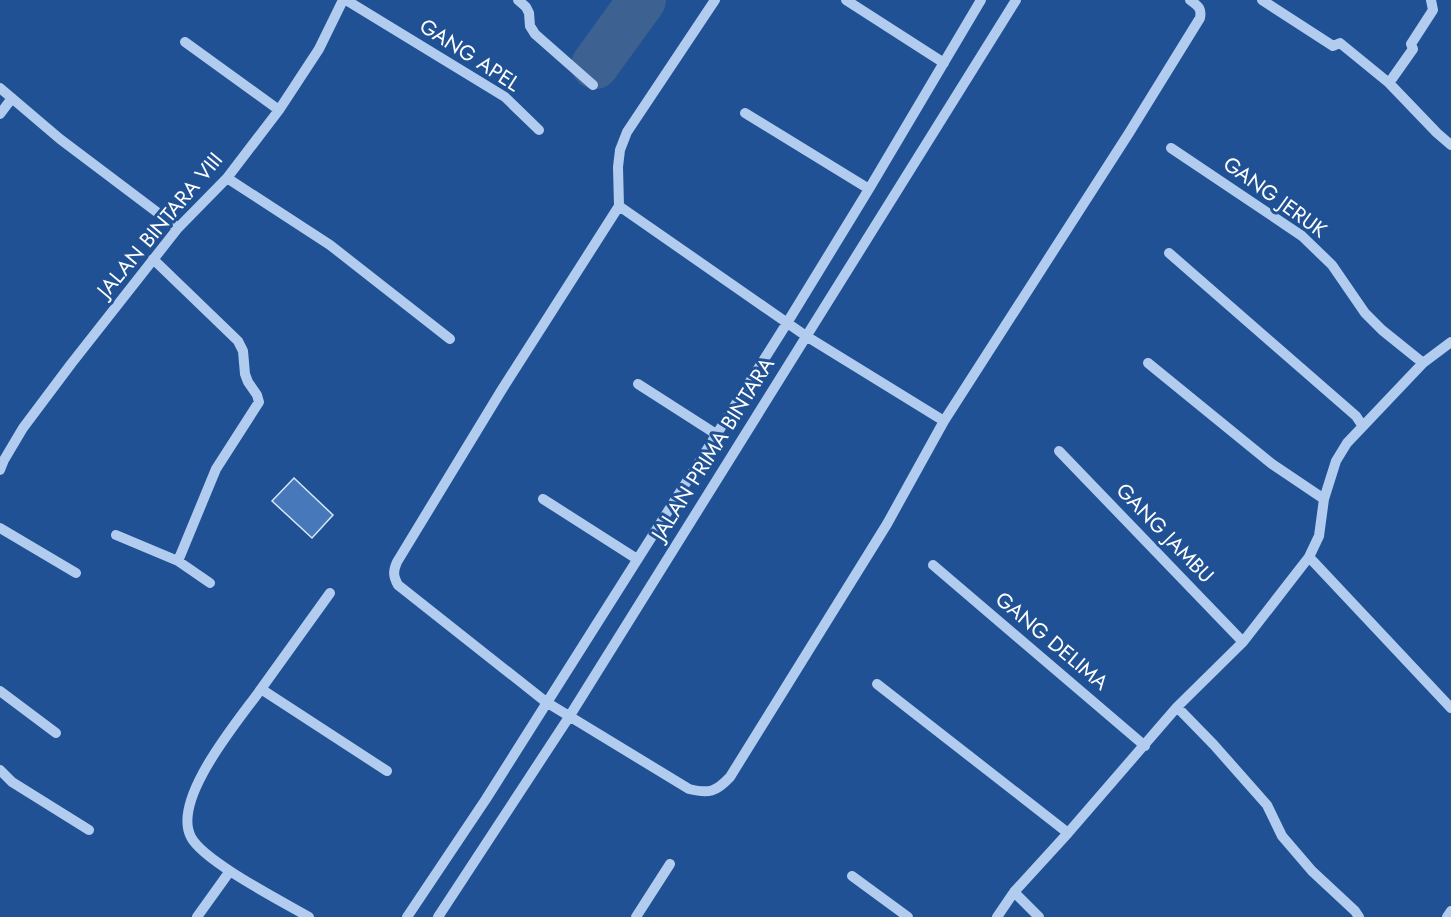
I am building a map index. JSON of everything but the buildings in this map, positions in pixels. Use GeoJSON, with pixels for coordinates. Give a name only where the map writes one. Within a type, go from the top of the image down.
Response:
{"type":"FeatureCollection","features":[{"type":"Feature","properties":{"kind":"street","name":"JALAN BINTARA VIII"},"geometry":{"type":"LineString","coordinates":[[1,462],[22,428],[178,228],[227,178],[279,110],[319,50],[344,0]]}},
{"type":"Feature","properties":{"kind":"street","name":"GANG APEL"},"geometry":{"type":"LineString","coordinates":[[344,0],[505,97],[539,130]]}},
{"type":"Feature","properties":{"kind":"street"},"geometry":{"type":"LineString","coordinates":[[518,0],[526,7],[530,26],[536,34],[593,85]]}},
{"type":"Feature","properties":{"kind":"street"},"geometry":{"type":"LineString","coordinates":[[715,0],[627,132],[620,150],[618,166],[619,206],[501,391],[393,570],[398,585],[546,702],[689,789],[702,793],[721,787],[730,777],[887,524],[944,421],[1200,18],[1201,12],[1198,5],[1190,0]]}},
{"type":"Feature","properties":{"kind":"street"},"geometry":{"type":"LineString","coordinates":[[846,0],[944,63]]}},
{"type":"Feature","properties":{"kind":"street","name":"JALAN PRIMA BINTARA"},"geometry":{"type":"LineString","coordinates":[[407,917],[486,798],[787,323],[981,0]]}},
{"type":"Feature","properties":{"kind":"street","name":"JALAN PRIMA BINTARA"},"geometry":{"type":"LineString","coordinates":[[438,917],[569,717],[1016,0]]}},
{"type":"Feature","properties":{"kind":"street"},"geometry":{"type":"LineString","coordinates":[[1262,0],[1333,46],[1340,43],[1389,83],[1451,145]]}},
{"type":"Feature","properties":{"kind":"street"},"geometry":{"type":"LineString","coordinates":[[1389,83],[1413,49],[1411,44],[1433,10],[1431,0]]}},
{"type":"Feature","properties":{"kind":"street"},"geometry":{"type":"LineString","coordinates":[[186,42],[279,110]]}},
{"type":"Feature","properties":{"kind":"street"},"geometry":{"type":"LineString","coordinates":[[0,88],[60,139],[178,228]]}},
{"type":"Feature","properties":{"kind":"street"},"geometry":{"type":"LineString","coordinates":[[0,114],[12,98]]}},
{"type":"Feature","properties":{"kind":"street"},"geometry":{"type":"LineString","coordinates":[[745,113],[868,189]]}},
{"type":"Feature","properties":{"kind":"street","name":"GANG JERUK"},"geometry":{"type":"LineString","coordinates":[[1171,148],[1302,236],[1332,265],[1365,313],[1423,363]]}},
{"type":"Feature","properties":{"kind":"street"},"geometry":{"type":"LineString","coordinates":[[227,178],[330,245],[450,339]]}},
{"type":"Feature","properties":{"kind":"street"},"geometry":{"type":"LineString","coordinates":[[619,206],[806,336],[944,421]]}},
{"type":"Feature","properties":{"kind":"street"},"geometry":{"type":"LineString","coordinates":[[1169,253],[1356,416],[1362,425]]}},
{"type":"Feature","properties":{"kind":"street"},"geometry":{"type":"LineString","coordinates":[[153,260],[238,341],[243,351],[245,374],[260,402],[216,469],[178,561]]}},
{"type":"Feature","properties":{"kind":"street"},"geometry":{"type":"LineString","coordinates":[[997,917],[1014,892],[1068,834],[1177,707],[1243,642],[1309,557],[1319,536],[1324,499],[1336,461],[1347,442],[1423,363],[1451,342]]}},
{"type":"Feature","properties":{"kind":"street"},"geometry":{"type":"LineString","coordinates":[[1148,363],[1272,464],[1324,499]]}},
{"type":"Feature","properties":{"kind":"street"},"geometry":{"type":"LineString","coordinates":[[638,384],[716,434]]}},
{"type":"Feature","properties":{"kind":"street","name":"GANG JAMBU"},"geometry":{"type":"LineString","coordinates":[[1059,451],[1243,642]]}},
{"type":"Feature","properties":{"kind":"street"},"geometry":{"type":"LineString","coordinates":[[543,499],[637,559]]}},
{"type":"Feature","properties":{"kind":"street"},"geometry":{"type":"LineString","coordinates":[[0,528],[76,573]]}},
{"type":"Feature","properties":{"kind":"street"},"geometry":{"type":"LineString","coordinates":[[117,535],[178,561],[210,583]]}},
{"type":"Feature","properties":{"kind":"street"},"geometry":{"type":"LineString","coordinates":[[1309,557],[1451,708]]}},
{"type":"Feature","properties":{"kind":"street","name":"GANG DELIMA"},"geometry":{"type":"LineString","coordinates":[[933,565],[1144,746]]}},
{"type":"Feature","properties":{"kind":"street"},"geometry":{"type":"LineString","coordinates":[[309,917],[230,871],[201,850],[191,839],[187,826],[187,814],[198,782],[208,764],[330,593]]}},
{"type":"Feature","properties":{"kind":"street"},"geometry":{"type":"LineString","coordinates":[[877,684],[1068,834]]}},
{"type":"Feature","properties":{"kind":"street"},"geometry":{"type":"LineString","coordinates":[[261,689],[387,771]]}},
{"type":"Feature","properties":{"kind":"street"},"geometry":{"type":"LineString","coordinates":[[0,691],[57,734]]}},
{"type":"Feature","properties":{"kind":"street"},"geometry":{"type":"LineString","coordinates":[[1177,707],[1268,805],[1282,836],[1312,871],[1359,917]]}},
{"type":"Feature","properties":{"kind":"street"},"geometry":{"type":"LineString","coordinates":[[0,770],[12,782],[89,830]]}},
{"type":"Feature","properties":{"kind":"street"},"geometry":{"type":"LineString","coordinates":[[636,917],[670,864]]}},
{"type":"Feature","properties":{"kind":"street"},"geometry":{"type":"LineString","coordinates":[[197,917],[230,871]]}},
{"type":"Feature","properties":{"kind":"street"},"geometry":{"type":"LineString","coordinates":[[852,876],[908,917]]}},
{"type":"Feature","properties":{"kind":"street"},"geometry":{"type":"LineString","coordinates":[[1014,892],[1039,917]]}},
{"type":"Feature","properties":{"kind":"street"},"geometry":{"type":"LineString","coordinates":[[1447,917],[1451,912]]}},
{"type":"Feature","properties":{"kind":"waterway"},"geometry":{"type":"LineString","coordinates":[[595,65],[642,0]]}}]}
